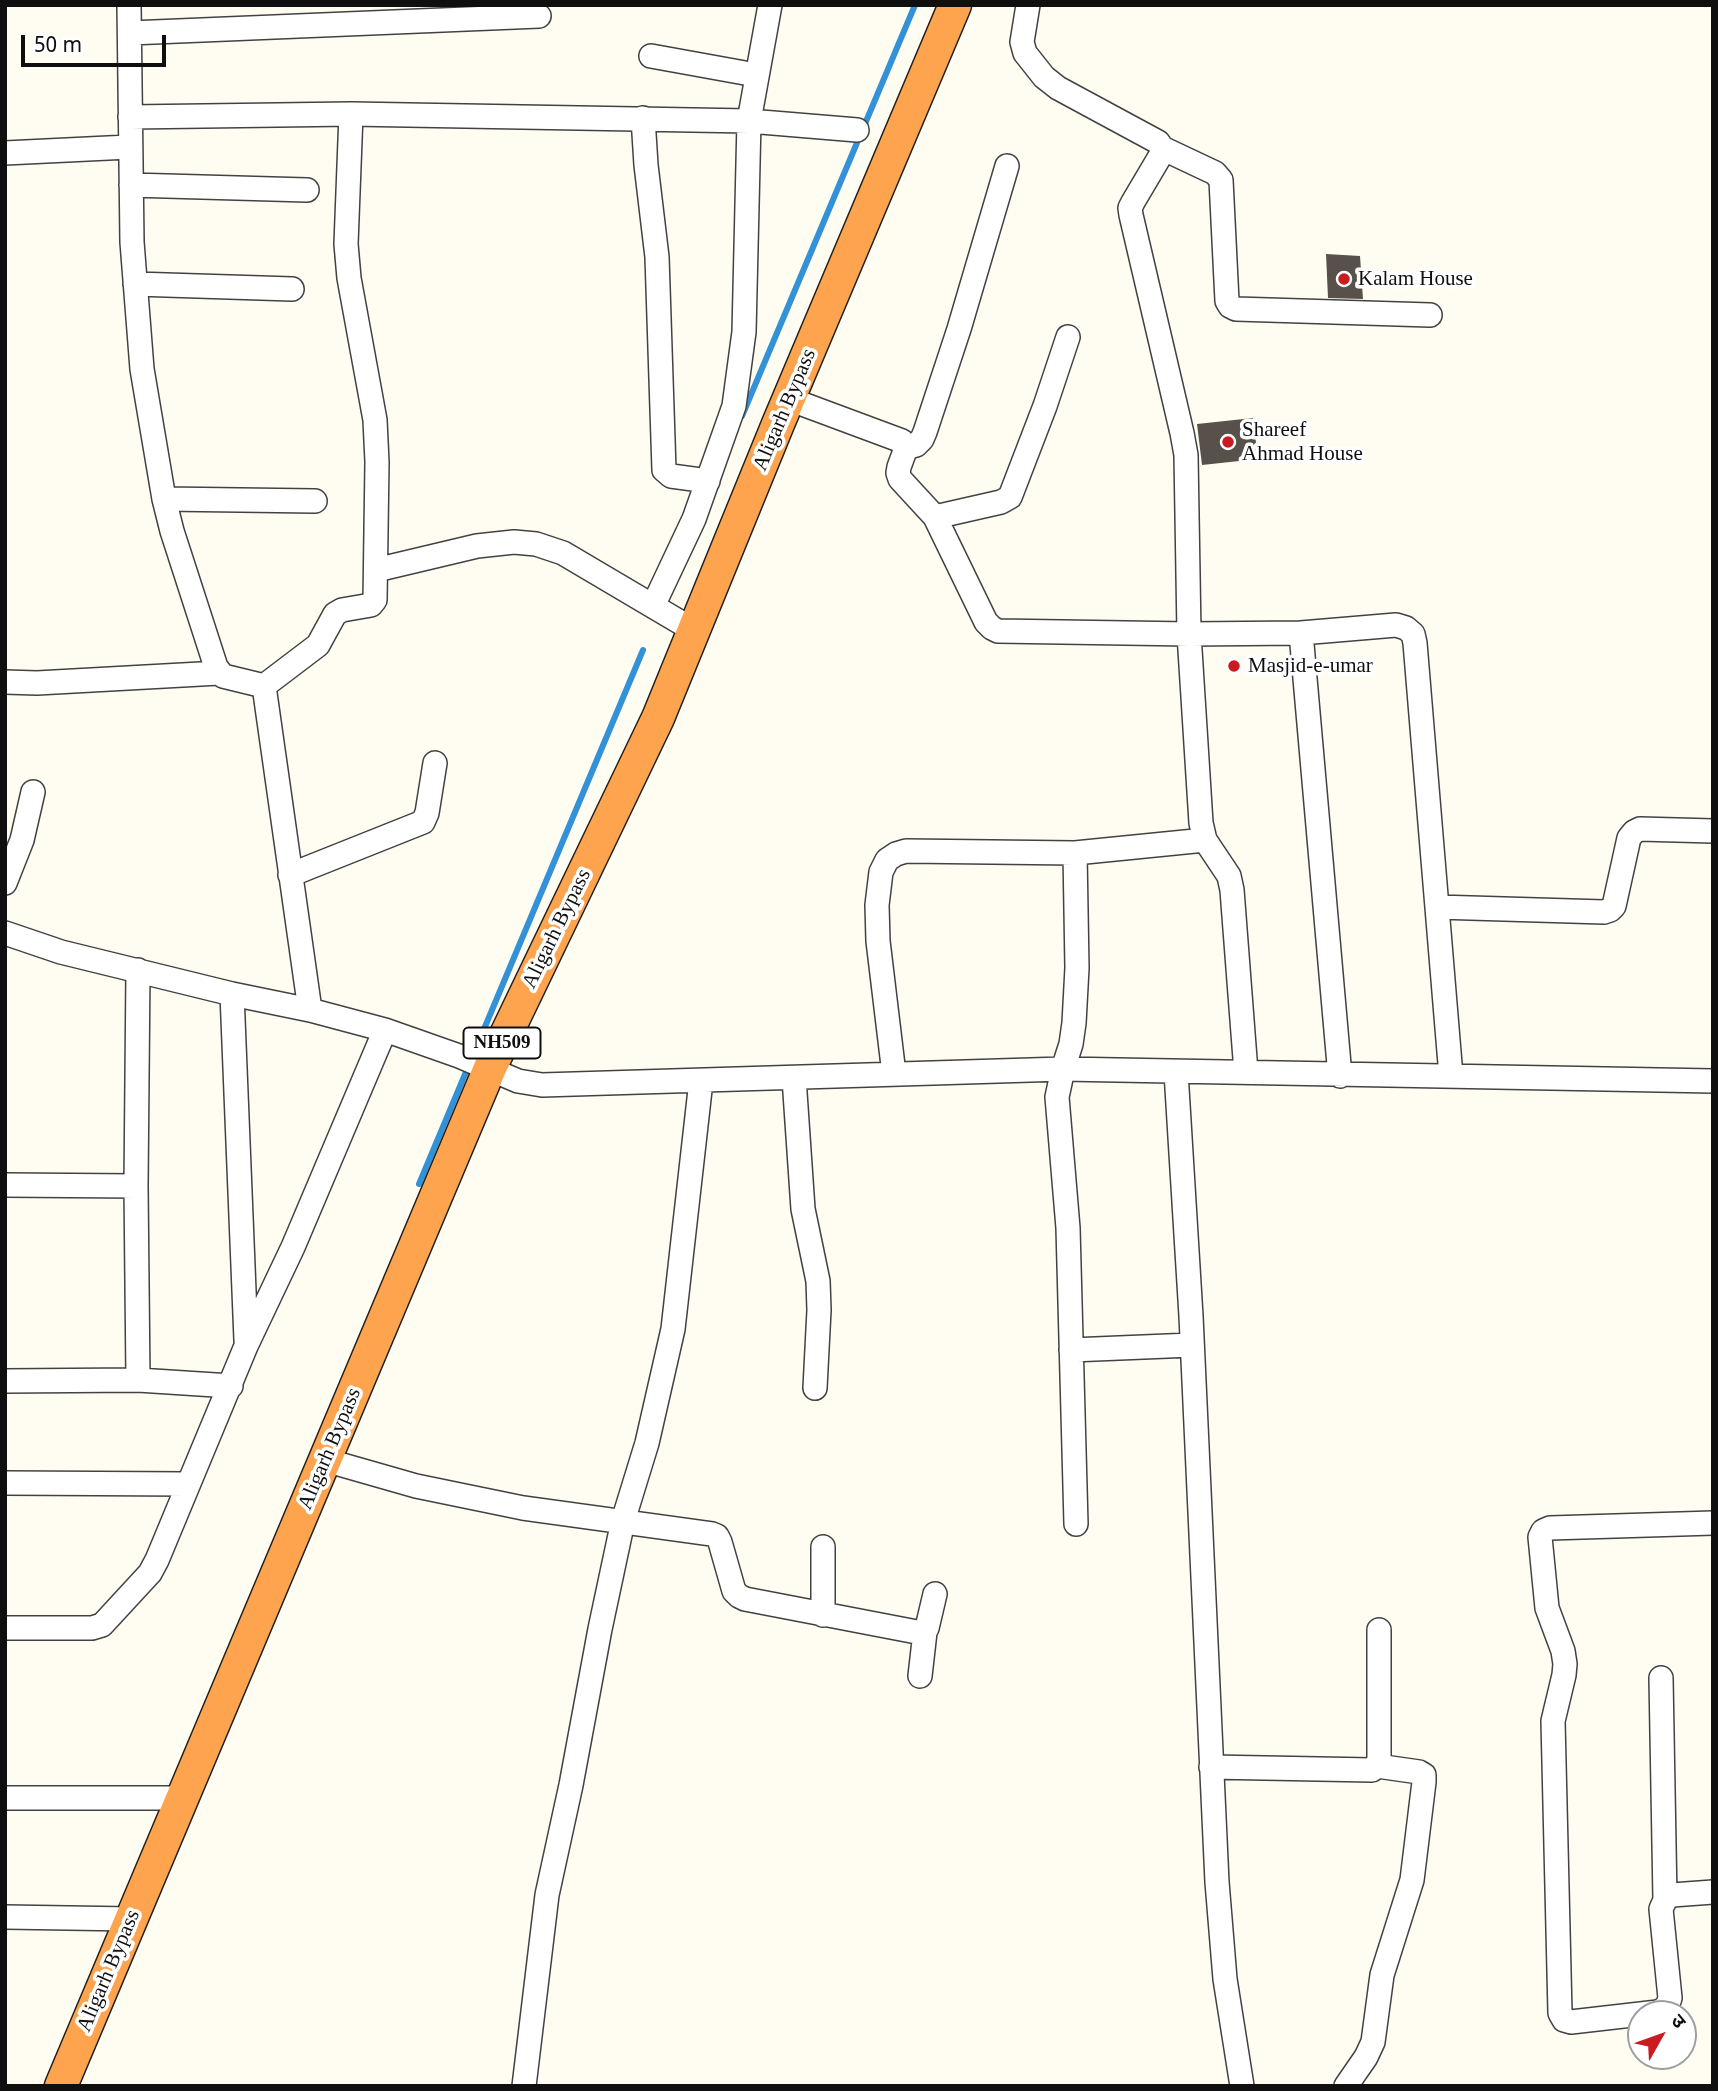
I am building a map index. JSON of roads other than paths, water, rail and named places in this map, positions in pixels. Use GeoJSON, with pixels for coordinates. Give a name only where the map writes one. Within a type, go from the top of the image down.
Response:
{"type":"FeatureCollection","features":[{"type":"Feature","properties":{"kind":"highway","name":"Aligarh Bypass"},"geometry":{"type":"LineString","coordinates":[[61,2086],[325,1460],[476,1062],[658,718],[955,5]]}},
{"type":"Feature","properties":{"kind":"street"},"geometry":{"type":"LineString","coordinates":[[128,5],[135,285],[144,385],[172,531],[219,673]]}},
{"type":"Feature","properties":{"kind":"street"},"geometry":{"type":"LineString","coordinates":[[653,606],[685,540],[734,406],[744,332],[749,121],[769,5]]}},
{"type":"Feature","properties":{"kind":"street"},"geometry":{"type":"LineString","coordinates":[[1028,5],[1022,42],[1025,53],[1044,77],[1058,88],[1158,142],[1162,148],[1216,173],[1222,180],[1227,301],[1230,306],[1236,309],[1430,315]]}},
{"type":"Feature","properties":{"kind":"street"},"geometry":{"type":"LineString","coordinates":[[130,33],[539,16]]}},
{"type":"Feature","properties":{"kind":"street"},"geometry":{"type":"LineString","coordinates":[[651,56],[757,75]]}},
{"type":"Feature","properties":{"kind":"street"},"geometry":{"type":"LineString","coordinates":[[130,117],[351,114],[643,118],[749,121],[857,130]]}},
{"type":"Feature","properties":{"kind":"street"},"geometry":{"type":"LineString","coordinates":[[264,686],[318,645],[335,614],[374,603],[377,462],[374,420],[349,278],[346,244],[351,114]]}},
{"type":"Feature","properties":{"kind":"street"},"geometry":{"type":"LineString","coordinates":[[643,118],[657,257],[664,470],[671,476],[708,481]]}},
{"type":"Feature","properties":{"kind":"street"},"geometry":{"type":"LineString","coordinates":[[5,153],[130,147]]}},
{"type":"Feature","properties":{"kind":"street"},"geometry":{"type":"LineString","coordinates":[[1162,148],[1162,153],[1130,208],[1186,455],[1189,634],[1201,823],[1205,840],[1228,876],[1232,890],[1246,1072]]}},
{"type":"Feature","properties":{"kind":"street"},"geometry":{"type":"LineString","coordinates":[[906,448],[916,445],[925,432],[1007,166]]}},
{"type":"Feature","properties":{"kind":"street"},"geometry":{"type":"LineString","coordinates":[[131,185],[307,190]]}},
{"type":"Feature","properties":{"kind":"street"},"geometry":{"type":"LineString","coordinates":[[135,285],[292,289]]}},
{"type":"Feature","properties":{"kind":"street"},"geometry":{"type":"LineString","coordinates":[[935,517],[1001,502],[1010,497],[1068,337]]}},
{"type":"Feature","properties":{"kind":"street"},"geometry":{"type":"LineString","coordinates":[[789,399],[902,442],[906,448]]}},
{"type":"Feature","properties":{"kind":"street"},"geometry":{"type":"LineString","coordinates":[[906,448],[898,473],[900,479],[935,517],[986,622],[998,631],[1301,633],[1396,625],[1413,634],[1451,1076]]}},
{"type":"Feature","properties":{"kind":"street"},"geometry":{"type":"LineString","coordinates":[[164,499],[315,501]]}},
{"type":"Feature","properties":{"kind":"street"},"geometry":{"type":"LineString","coordinates":[[376,570],[477,546],[514,542],[536,544],[564,553],[695,631]]}},
{"type":"Feature","properties":{"kind":"street"},"geometry":{"type":"LineString","coordinates":[[1301,633],[1340,1076]]}},
{"type":"Feature","properties":{"kind":"street"},"geometry":{"type":"LineString","coordinates":[[5,682],[37,683],[219,673],[264,686]]}},
{"type":"Feature","properties":{"kind":"street"},"geometry":{"type":"LineString","coordinates":[[264,686],[310,1010]]}},
{"type":"Feature","properties":{"kind":"street"},"geometry":{"type":"LineString","coordinates":[[290,875],[423,822],[428,813],[435,763]]}},
{"type":"Feature","properties":{"kind":"street"},"geometry":{"type":"LineString","coordinates":[[5,883],[22,840],[33,792]]}},
{"type":"Feature","properties":{"kind":"street"},"geometry":{"type":"LineString","coordinates":[[1437,907],[1604,912],[1614,906],[1629,838],[1634,832],[1640,829],[1713,831]]}},
{"type":"Feature","properties":{"kind":"street"},"geometry":{"type":"LineString","coordinates":[[894,1074],[878,941],[878,894],[881,872],[887,860],[906,851],[1075,853],[1205,840]]}},
{"type":"Feature","properties":{"kind":"street"},"geometry":{"type":"LineString","coordinates":[[1075,853],[1075,1009],[1071,1044],[1057,1097],[1068,1228],[1076,1524]]}},
{"type":"Feature","properties":{"kind":"street"},"geometry":{"type":"LineString","coordinates":[[5,933],[61,952],[385,1030],[518,1080],[542,1085],[1063,1069],[1713,1081]]}},
{"type":"Feature","properties":{"kind":"street"},"geometry":{"type":"LineString","coordinates":[[138,970],[138,1380]]}},
{"type":"Feature","properties":{"kind":"street"},"geometry":{"type":"LineString","coordinates":[[232,994],[246,1346]]}},
{"type":"Feature","properties":{"kind":"street"},"geometry":{"type":"LineString","coordinates":[[5,1628],[92,1628],[102,1625],[150,1573],[385,1030]]}},
{"type":"Feature","properties":{"kind":"street"},"geometry":{"type":"LineString","coordinates":[[1176,1072],[1192,1345],[1211,1767],[1225,1979],[1242,2086]]}},
{"type":"Feature","properties":{"kind":"street"},"geometry":{"type":"LineString","coordinates":[[794,1078],[803,1209],[818,1281],[815,1388]]}},
{"type":"Feature","properties":{"kind":"street"},"geometry":{"type":"LineString","coordinates":[[524,2086],[547,1895],[623,1521],[647,1443],[673,1329],[701,1081]]}},
{"type":"Feature","properties":{"kind":"street"},"geometry":{"type":"LineString","coordinates":[[5,1185],[136,1186]]}},
{"type":"Feature","properties":{"kind":"street"},"geometry":{"type":"LineString","coordinates":[[1072,1350],[1192,1345]]}},
{"type":"Feature","properties":{"kind":"street"},"geometry":{"type":"LineString","coordinates":[[5,1381],[138,1380],[231,1386]]}},
{"type":"Feature","properties":{"kind":"street"},"geometry":{"type":"LineString","coordinates":[[325,1460],[416,1486],[523,1508],[712,1534],[720,1542],[734,1591],[738,1596],[823,1615],[917,1633],[925,1632]]}},
{"type":"Feature","properties":{"kind":"street"},"geometry":{"type":"LineString","coordinates":[[5,1483],[187,1484]]}},
{"type":"Feature","properties":{"kind":"street"},"geometry":{"type":"LineString","coordinates":[[1661,1678],[1665,1900],[1661,1909],[1670,1998],[1667,2007],[1658,2012],[1571,2022],[1564,2020],[1560,2013],[1553,1721],[1566,1664],[1546,1608],[1540,1537],[1543,1531],[1550,1528],[1713,1523]]}},
{"type":"Feature","properties":{"kind":"street"},"geometry":{"type":"LineString","coordinates":[[823,1547],[823,1615]]}},
{"type":"Feature","properties":{"kind":"street"},"geometry":{"type":"LineString","coordinates":[[920,1676],[925,1632],[935,1594]]}},
{"type":"Feature","properties":{"kind":"street"},"geometry":{"type":"LineString","coordinates":[[1377,1766],[1379,1630]]}},
{"type":"Feature","properties":{"kind":"street"},"geometry":{"type":"LineString","coordinates":[[1211,1767],[1368,1771],[1377,1766],[1419,1772],[1425,1779],[1412,1880],[1382,1975],[1373,2042],[1346,2086]]}},
{"type":"Feature","properties":{"kind":"street"},"geometry":{"type":"LineString","coordinates":[[5,1798],[183,1798]]}},
{"type":"Feature","properties":{"kind":"street"},"geometry":{"type":"LineString","coordinates":[[1665,1900],[1672,1895],[1713,1892]]}},
{"type":"Feature","properties":{"kind":"street"},"geometry":{"type":"LineString","coordinates":[[5,1917],[131,1919]]}},
{"type":"Feature","properties":{"kind":"waterway"},"geometry":{"type":"LineString","coordinates":[[742,416],[915,5]]}},
{"type":"Feature","properties":{"kind":"waterway"},"geometry":{"type":"LineString","coordinates":[[419,1184],[643,650]]}},
{"type":"Feature","properties":{"kind":"place","name":"Kalam House"},"geometry":{"type":"Point","coordinates":[1344,279]}},
{"type":"Feature","properties":{"kind":"place","name":"Shareef Ahmad House"},"geometry":{"type":"Point","coordinates":[1228,442]}},
{"type":"Feature","properties":{"kind":"place","name":"Masjid-e-umar"},"geometry":{"type":"Point","coordinates":[1234,666]}}]}
